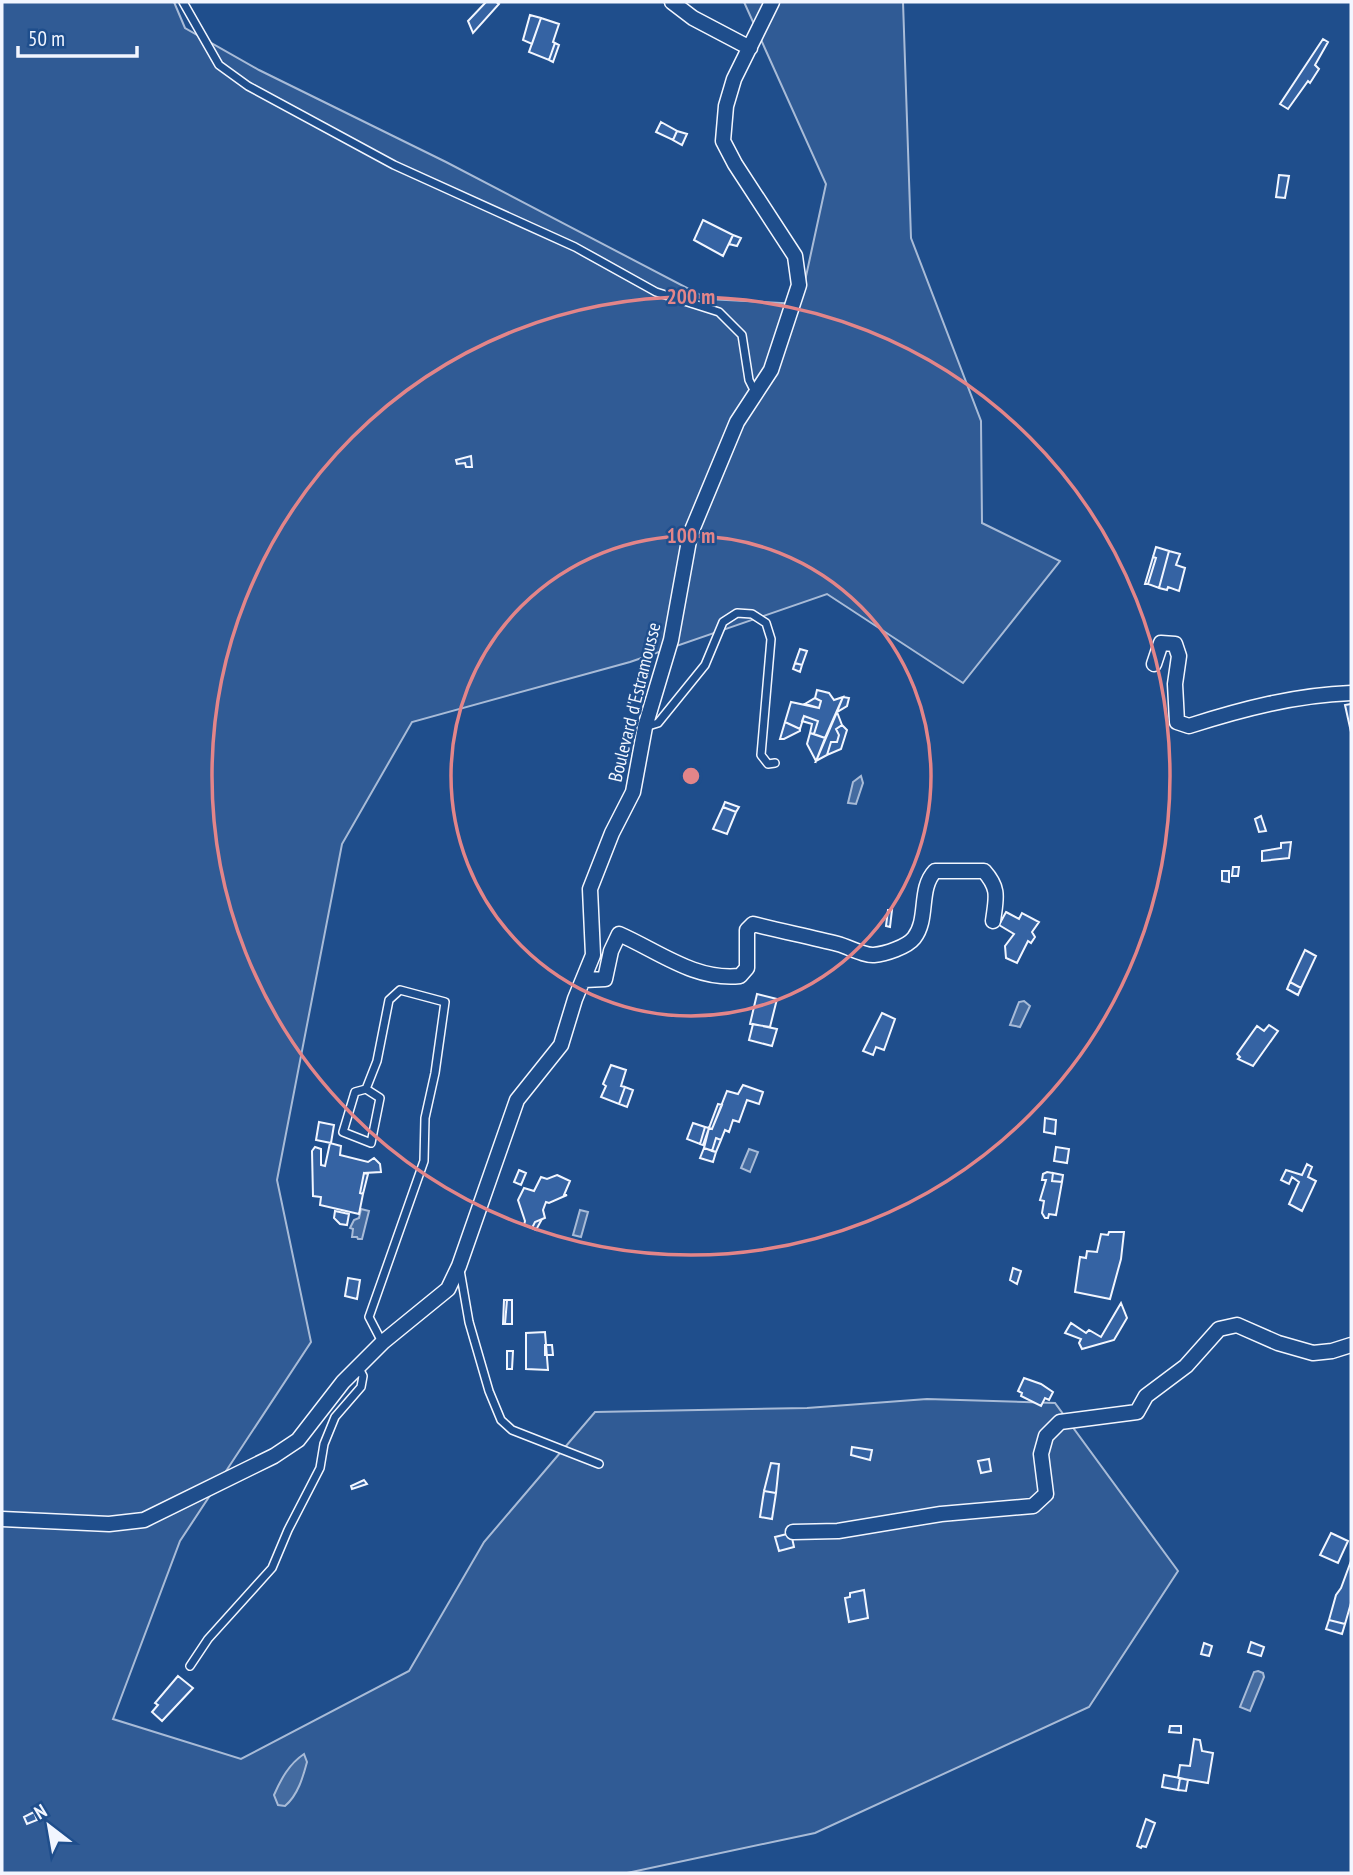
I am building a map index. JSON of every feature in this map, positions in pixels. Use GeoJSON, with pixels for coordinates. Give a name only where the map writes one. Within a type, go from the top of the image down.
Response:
{"type":"FeatureCollection","features":[{"type":"Feature","properties":{"kind":"street"},"geometry":{"type":"LineString","coordinates":[[672,2],[693,18],[750,48]]}},
{"type":"Feature","properties":{"kind":"street","name":"Boulevard d'Estramousse"},"geometry":{"type":"LineString","coordinates":[[7,1523],[109,1524],[144,1520],[274,1456],[298,1440],[343,1382],[383,1342],[448,1289],[459,1266],[517,1100],[561,1045],[575,999],[593,955],[590,889],[612,833],[633,792],[645,727],[671,640],[690,535],[737,422],[771,370],[799,285],[795,256],[723,141],[726,106],[734,79],[772,2]]}},
{"type":"Feature","properties":{"kind":"street"},"geometry":{"type":"LineString","coordinates":[[1154,664],[1161,643],[1175,644],[1179,656],[1175,684],[1177,722],[1189,726],[1272,703],[1351,693]]}},
{"type":"Feature","properties":{"kind":"street"},"geometry":{"type":"LineString","coordinates":[[584,980],[605,979],[611,951],[619,934],[675,964],[723,978],[740,976],[747,968],[747,930],[753,924],[841,945],[872,956],[897,949],[914,939],[922,918],[930,876],[935,872],[984,871],[995,884],[993,921]]}},
{"type":"Feature","properties":{"kind":"street"},"geometry":{"type":"LineString","coordinates":[[793,1532],[838,1531],[942,1514],[1033,1506],[1046,1494],[1041,1454],[1046,1436],[1060,1422],[1137,1412],[1146,1396],[1186,1366],[1219,1329],[1237,1325],[1278,1343],[1313,1353],[1332,1352],[1351,1345]]}},
{"type":"Feature","properties":{"kind":"lane"},"geometry":{"type":"LineString","coordinates":[[183,2],[219,65],[247,86],[383,159],[575,247],[656,292],[719,312],[742,335],[749,380],[756,395]]}},
{"type":"Feature","properties":{"kind":"lane"},"geometry":{"type":"LineString","coordinates":[[645,727],[658,723],[705,665],[723,622],[737,613],[752,614],[766,623],[771,639],[761,755],[768,764],[775,763]]}},
{"type":"Feature","properties":{"kind":"lane"},"geometry":{"type":"LineString","coordinates":[[366,1089],[377,1061],[389,1000],[400,990],[445,1002],[435,1073],[425,1118],[424,1161],[369,1317],[383,1342]]}},
{"type":"Feature","properties":{"kind":"lane"},"geometry":{"type":"LineString","coordinates":[[366,1089],[380,1098],[371,1143],[343,1132],[355,1092],[366,1089]]}},
{"type":"Feature","properties":{"kind":"lane"},"geometry":{"type":"LineString","coordinates":[[459,1266],[470,1322],[489,1391],[501,1420],[512,1430],[599,1464]]}},
{"type":"Feature","properties":{"kind":"lane"},"geometry":{"type":"LineString","coordinates":[[190,1666],[208,1639],[272,1568],[320,1468],[324,1444],[335,1417],[360,1387],[363,1376],[359,1367]]}},
{"type":"Feature","properties":{"kind":"shaded area"},"geometry":{"type":"Polygon","coordinates":[[[2,2],[174,2],[185,28],[259,70],[446,162],[708,299],[800,304],[826,184],[744,2],[903,2],[911,238],[981,421],[982,523],[1060,561],[963,683],[827,594],[630,662],[412,722],[342,844],[277,1180],[311,1342],[180,1541],[113,1719],[241,1759],[409,1671],[484,1542],[595,1412],[807,1408],[927,1399],[1055,1403],[1178,1571],[1089,1707],[815,1833],[627,1873],[2,1873],[2,2]]]}},
{"type":"Feature","properties":{"kind":"shaded area"},"geometry":{"type":"Polygon","coordinates":[[[861,776],[863,783],[856,804],[848,803],[853,782],[861,776]]]}},
{"type":"Feature","properties":{"kind":"shaded area"},"geometry":{"type":"Polygon","coordinates":[[[1024,1001],[1030,1006],[1020,1027],[1010,1025],[1019,1002],[1024,1001]]]}},
{"type":"Feature","properties":{"kind":"shaded area"},"geometry":{"type":"Polygon","coordinates":[[[749,1149],[758,1152],[750,1172],[741,1168],[749,1149]]]}},
{"type":"Feature","properties":{"kind":"shaded area"},"geometry":{"type":"Polygon","coordinates":[[[361,1209],[369,1211],[362,1239],[358,1239],[352,1237],[353,1229],[350,1228],[354,1220],[359,1218],[361,1209]]]}},
{"type":"Feature","properties":{"kind":"shaded area"},"geometry":{"type":"Polygon","coordinates":[[[580,1210],[588,1212],[581,1237],[573,1235],[580,1210]]]}},
{"type":"Feature","properties":{"kind":"shaded area"},"geometry":{"type":"Polygon","coordinates":[[[1254,1672],[1263,1673],[1264,1677],[1250,1711],[1240,1707],[1254,1672]]]}},
{"type":"Feature","properties":{"kind":"shaded area"},"geometry":{"type":"Polygon","coordinates":[[[304,1754],[307,1762],[297,1791],[285,1806],[278,1805],[274,1795],[280,1783],[290,1767],[304,1754]]]}},
{"type":"Feature","properties":{"kind":"building"},"geometry":{"type":"Polygon","coordinates":[[[486,2],[499,4],[473,33],[468,21],[486,2]]]}},
{"type":"Feature","properties":{"kind":"building"},"geometry":{"type":"Polygon","coordinates":[[[530,15],[541,18],[532,44],[523,40],[530,15]]]}},
{"type":"Feature","properties":{"kind":"building"},"geometry":{"type":"Polygon","coordinates":[[[541,18],[559,24],[549,60],[529,52],[541,18]]]}},
{"type":"Feature","properties":{"kind":"building"},"geometry":{"type":"Polygon","coordinates":[[[1323,39],[1328,42],[1315,65],[1319,69],[1288,109],[1280,104],[1323,39]]]}},
{"type":"Feature","properties":{"kind":"building"},"geometry":{"type":"Polygon","coordinates":[[[555,43],[559,45],[553,62],[549,60],[555,43]]]}},
{"type":"Feature","properties":{"kind":"building"},"geometry":{"type":"Polygon","coordinates":[[[661,122],[677,131],[673,140],[656,132],[661,122]]]}},
{"type":"Feature","properties":{"kind":"building"},"geometry":{"type":"Polygon","coordinates":[[[677,131],[687,134],[682,145],[673,140],[677,131]]]}},
{"type":"Feature","properties":{"kind":"building"},"geometry":{"type":"Polygon","coordinates":[[[1279,175],[1289,176],[1285,198],[1276,197],[1279,175]]]}},
{"type":"Feature","properties":{"kind":"building"},"geometry":{"type":"Polygon","coordinates":[[[703,220],[733,235],[723,256],[694,240],[703,220]]]}},
{"type":"Feature","properties":{"kind":"building"},"geometry":{"type":"Polygon","coordinates":[[[733,235],[741,238],[737,246],[729,244],[733,235]]]}},
{"type":"Feature","properties":{"kind":"building"},"geometry":{"type":"Polygon","coordinates":[[[471,456],[472,467],[466,467],[465,463],[457,464],[456,460],[471,456]]]}},
{"type":"Feature","properties":{"kind":"building"},"geometry":{"type":"Polygon","coordinates":[[[1156,547],[1169,551],[1159,588],[1148,584],[1156,558],[1153,557],[1156,547]]]}},
{"type":"Feature","properties":{"kind":"building"},"geometry":{"type":"Polygon","coordinates":[[[1169,551],[1180,554],[1176,565],[1185,568],[1179,591],[1168,587],[1167,590],[1159,588],[1169,551]]]}},
{"type":"Feature","properties":{"kind":"building"},"geometry":{"type":"Polygon","coordinates":[[[1153,557],[1156,558],[1148,584],[1145,584],[1153,557]]]}},
{"type":"Feature","properties":{"kind":"building"},"geometry":{"type":"Polygon","coordinates":[[[800,649],[807,651],[802,665],[795,663],[800,649]]]}},
{"type":"Feature","properties":{"kind":"building"},"geometry":{"type":"Polygon","coordinates":[[[795,663],[802,665],[800,672],[793,669],[795,663]]]}},
{"type":"Feature","properties":{"kind":"building"},"geometry":{"type":"Polygon","coordinates":[[[817,690],[829,693],[834,700],[843,697],[825,738],[814,734],[818,721],[804,716],[800,729],[785,722],[791,702],[819,708],[821,701],[815,698],[817,690]]]}},
{"type":"Feature","properties":{"kind":"building"},"geometry":{"type":"Polygon","coordinates":[[[843,697],[849,698],[847,706],[837,712],[843,697]]]}},
{"type":"Feature","properties":{"kind":"building"},"geometry":{"type":"Polygon","coordinates":[[[815,698],[821,701],[819,708],[805,704],[815,698]]]}},
{"type":"Feature","properties":{"kind":"building"},"geometry":{"type":"Polygon","coordinates":[[[1351,704],[1351,732],[1345,705],[1351,704]]]}},
{"type":"Feature","properties":{"kind":"building"},"geometry":{"type":"Polygon","coordinates":[[[837,712],[842,725],[836,729],[839,735],[837,742],[831,742],[827,755],[816,761],[837,712]]]}},
{"type":"Feature","properties":{"kind":"building"},"geometry":{"type":"Polygon","coordinates":[[[804,716],[818,721],[814,734],[810,733],[812,724],[802,721],[804,716]]]}},
{"type":"Feature","properties":{"kind":"building"},"geometry":{"type":"Polygon","coordinates":[[[785,722],[800,731],[780,739],[785,722]]]}},
{"type":"Feature","properties":{"kind":"building"},"geometry":{"type":"Polygon","coordinates":[[[842,725],[847,730],[841,749],[827,755],[831,742],[837,742],[839,735],[836,729],[842,725]]]}},
{"type":"Feature","properties":{"kind":"building"},"geometry":{"type":"Polygon","coordinates":[[[810,733],[825,738],[816,761],[807,744],[810,733]]]}},
{"type":"Feature","properties":{"kind":"building"},"geometry":{"type":"Polygon","coordinates":[[[725,802],[739,807],[736,812],[723,807],[725,802]]]}},
{"type":"Feature","properties":{"kind":"building"},"geometry":{"type":"Polygon","coordinates":[[[723,807],[736,812],[727,834],[713,829],[723,807]]]}},
{"type":"Feature","properties":{"kind":"building"},"geometry":{"type":"Polygon","coordinates":[[[1261,816],[1266,831],[1259,832],[1255,819],[1261,816]]]}},
{"type":"Feature","properties":{"kind":"building"},"geometry":{"type":"Polygon","coordinates":[[[1291,842],[1289,858],[1262,861],[1262,851],[1281,848],[1281,843],[1291,842]]]}},
{"type":"Feature","properties":{"kind":"building"},"geometry":{"type":"Polygon","coordinates":[[[1233,867],[1239,867],[1238,876],[1232,876],[1233,867]]]}},
{"type":"Feature","properties":{"kind":"building"},"geometry":{"type":"Polygon","coordinates":[[[1222,871],[1229,871],[1229,882],[1222,881],[1222,871]]]}},
{"type":"Feature","properties":{"kind":"building"},"geometry":{"type":"Polygon","coordinates":[[[888,910],[892,910],[890,927],[886,926],[888,910]]]}},
{"type":"Feature","properties":{"kind":"building"},"geometry":{"type":"Polygon","coordinates":[[[1006,912],[1019,919],[1022,913],[1039,922],[1032,932],[1035,937],[1031,943],[1028,941],[1017,963],[1006,958],[1005,946],[1014,934],[999,925],[1006,912]]]}},
{"type":"Feature","properties":{"kind":"building"},"geometry":{"type":"Polygon","coordinates":[[[1305,950],[1316,956],[1301,988],[1290,982],[1305,950]]]}},
{"type":"Feature","properties":{"kind":"building"},"geometry":{"type":"Polygon","coordinates":[[[1290,982],[1301,988],[1298,995],[1287,989],[1290,982]]]}},
{"type":"Feature","properties":{"kind":"building"},"geometry":{"type":"Polygon","coordinates":[[[757,994],[777,999],[770,1027],[750,1024],[757,994]]]}},
{"type":"Feature","properties":{"kind":"building"},"geometry":{"type":"Polygon","coordinates":[[[882,1013],[895,1019],[884,1050],[876,1047],[873,1055],[863,1051],[882,1013]]]}},
{"type":"Feature","properties":{"kind":"building"},"geometry":{"type":"Polygon","coordinates":[[[753,1024],[777,1029],[772,1046],[749,1040],[753,1024]]]}},
{"type":"Feature","properties":{"kind":"building"},"geometry":{"type":"Polygon","coordinates":[[[1269,1025],[1278,1031],[1253,1066],[1238,1059],[1240,1057],[1237,1054],[1257,1026],[1264,1031],[1269,1025]]]}},
{"type":"Feature","properties":{"kind":"building"},"geometry":{"type":"Polygon","coordinates":[[[611,1065],[626,1070],[621,1086],[625,1087],[619,1104],[601,1097],[611,1065]]]}},
{"type":"Feature","properties":{"kind":"building"},"geometry":{"type":"Polygon","coordinates":[[[743,1085],[763,1092],[759,1104],[747,1100],[739,1122],[733,1120],[729,1132],[725,1130],[721,1140],[716,1138],[712,1151],[704,1148],[709,1128],[712,1129],[727,1091],[738,1094],[743,1085]]]}},
{"type":"Feature","properties":{"kind":"building"},"geometry":{"type":"Polygon","coordinates":[[[625,1087],[633,1090],[627,1107],[619,1104],[625,1087]]]}},
{"type":"Feature","properties":{"kind":"building"},"geometry":{"type":"Polygon","coordinates":[[[718,1104],[722,1105],[712,1129],[709,1128],[718,1104]]]}},
{"type":"Feature","properties":{"kind":"building"},"geometry":{"type":"Polygon","coordinates":[[[1045,1118],[1056,1120],[1055,1134],[1044,1132],[1045,1118]]]}},
{"type":"Feature","properties":{"kind":"building"},"geometry":{"type":"Polygon","coordinates":[[[319,1122],[334,1125],[331,1143],[316,1140],[319,1122]]]}},
{"type":"Feature","properties":{"kind":"building"},"geometry":{"type":"Polygon","coordinates":[[[693,1123],[705,1127],[700,1144],[687,1139],[693,1123]]]}},
{"type":"Feature","properties":{"kind":"building"},"geometry":{"type":"Polygon","coordinates":[[[705,1127],[709,1128],[703,1145],[700,1144],[705,1127]]]}},
{"type":"Feature","properties":{"kind":"building"},"geometry":{"type":"Polygon","coordinates":[[[716,1138],[721,1140],[716,1152],[712,1151],[716,1138]]]}},
{"type":"Feature","properties":{"kind":"building"},"geometry":{"type":"Polygon","coordinates":[[[330,1143],[341,1146],[340,1155],[368,1162],[374,1158],[380,1164],[381,1172],[364,1173],[359,1214],[320,1205],[321,1197],[313,1196],[312,1151],[315,1147],[321,1149],[321,1165],[325,1166],[330,1143]]]}},
{"type":"Feature","properties":{"kind":"building"},"geometry":{"type":"Polygon","coordinates":[[[1056,1147],[1069,1149],[1067,1163],[1054,1161],[1056,1147]]]}},
{"type":"Feature","properties":{"kind":"building"},"geometry":{"type":"Polygon","coordinates":[[[704,1148],[716,1152],[713,1162],[700,1158],[704,1148]]]}},
{"type":"Feature","properties":{"kind":"building"},"geometry":{"type":"Polygon","coordinates":[[[1307,1164],[1312,1167],[1308,1177],[1316,1181],[1302,1211],[1289,1204],[1299,1182],[1292,1177],[1289,1184],[1281,1180],[1286,1170],[1302,1175],[1307,1164]]]}},
{"type":"Feature","properties":{"kind":"building"},"geometry":{"type":"Polygon","coordinates":[[[519,1170],[526,1173],[521,1185],[514,1182],[519,1170]]]}},
{"type":"Feature","properties":{"kind":"building"},"geometry":{"type":"Polygon","coordinates":[[[364,1173],[368,1174],[363,1194],[360,1193],[364,1173]]]}},
{"type":"Feature","properties":{"kind":"building"},"geometry":{"type":"Polygon","coordinates":[[[1053,1173],[1052,1181],[1062,1182],[1056,1215],[1049,1214],[1048,1218],[1045,1218],[1042,1213],[1044,1201],[1040,1200],[1046,1180],[1042,1180],[1043,1174],[1053,1173]]]}},
{"type":"Feature","properties":{"kind":"building"},"geometry":{"type":"Polygon","coordinates":[[[1053,1173],[1063,1175],[1062,1182],[1052,1181],[1053,1173]]]}},
{"type":"Feature","properties":{"kind":"building"},"geometry":{"type":"Polygon","coordinates":[[[557,1175],[570,1181],[564,1195],[567,1195],[546,1202],[543,1210],[545,1218],[535,1222],[532,1228],[524,1225],[518,1200],[524,1188],[534,1191],[541,1177],[547,1179],[557,1175]]]}},
{"type":"Feature","properties":{"kind":"building"},"geometry":{"type":"Polygon","coordinates":[[[335,1211],[349,1214],[347,1225],[340,1224],[334,1218],[335,1211]]]}},
{"type":"Feature","properties":{"kind":"building"},"geometry":{"type":"Polygon","coordinates":[[[542,1219],[536,1230],[532,1228],[535,1222],[542,1219]]]}},
{"type":"Feature","properties":{"kind":"building"},"geometry":{"type":"Polygon","coordinates":[[[1109,1232],[1124,1232],[1121,1259],[1110,1299],[1075,1292],[1080,1257],[1086,1258],[1087,1251],[1097,1252],[1101,1234],[1108,1235],[1109,1232]]]}},
{"type":"Feature","properties":{"kind":"building"},"geometry":{"type":"Polygon","coordinates":[[[1013,1268],[1021,1271],[1017,1284],[1010,1280],[1013,1268]]]}},
{"type":"Feature","properties":{"kind":"building"},"geometry":{"type":"Polygon","coordinates":[[[348,1278],[360,1280],[357,1299],[345,1296],[348,1278]]]}},
{"type":"Feature","properties":{"kind":"building"},"geometry":{"type":"Polygon","coordinates":[[[504,1300],[507,1300],[503,1324],[504,1300]]]}},
{"type":"Feature","properties":{"kind":"building"},"geometry":{"type":"Polygon","coordinates":[[[507,1300],[512,1300],[512,1324],[505,1324],[507,1300]]]}},
{"type":"Feature","properties":{"kind":"building"},"geometry":{"type":"Polygon","coordinates":[[[1121,1303],[1127,1318],[1114,1340],[1082,1349],[1079,1343],[1081,1339],[1065,1333],[1071,1323],[1086,1333],[1089,1330],[1101,1337],[1121,1303]]]}},
{"type":"Feature","properties":{"kind":"building"},"geometry":{"type":"Polygon","coordinates":[[[545,1332],[548,1370],[526,1369],[526,1333],[545,1332]]]}},
{"type":"Feature","properties":{"kind":"building"},"geometry":{"type":"Polygon","coordinates":[[[545,1345],[552,1345],[553,1355],[545,1355],[545,1345]]]}},
{"type":"Feature","properties":{"kind":"building"},"geometry":{"type":"Polygon","coordinates":[[[507,1351],[513,1351],[512,1369],[507,1369],[507,1351]]]}},
{"type":"Feature","properties":{"kind":"building"},"geometry":{"type":"Polygon","coordinates":[[[1024,1378],[1053,1392],[1049,1400],[1045,1398],[1041,1406],[1021,1396],[1022,1393],[1018,1391],[1024,1378]]]}},
{"type":"Feature","properties":{"kind":"building"},"geometry":{"type":"Polygon","coordinates":[[[852,1447],[872,1450],[870,1460],[851,1455],[852,1447]]]}},
{"type":"Feature","properties":{"kind":"building"},"geometry":{"type":"Polygon","coordinates":[[[989,1459],[991,1471],[981,1473],[978,1461],[989,1459]]]}},
{"type":"Feature","properties":{"kind":"building"},"geometry":{"type":"Polygon","coordinates":[[[771,1463],[779,1464],[776,1493],[764,1491],[771,1463]]]}},
{"type":"Feature","properties":{"kind":"building"},"geometry":{"type":"Polygon","coordinates":[[[364,1480],[367,1484],[352,1489],[351,1486],[364,1480]]]}},
{"type":"Feature","properties":{"kind":"building"},"geometry":{"type":"Polygon","coordinates":[[[764,1491],[776,1493],[772,1519],[760,1517],[764,1491]]]}},
{"type":"Feature","properties":{"kind":"building"},"geometry":{"type":"Polygon","coordinates":[[[791,1533],[794,1547],[779,1551],[775,1537],[791,1533]]]}},
{"type":"Feature","properties":{"kind":"building"},"geometry":{"type":"Polygon","coordinates":[[[1331,1533],[1348,1541],[1338,1563],[1320,1555],[1331,1533]]]}},
{"type":"Feature","properties":{"kind":"building"},"geometry":{"type":"Polygon","coordinates":[[[1351,1561],[1351,1603],[1345,1624],[1329,1620],[1336,1595],[1351,1561]]]}},
{"type":"Feature","properties":{"kind":"building"},"geometry":{"type":"Polygon","coordinates":[[[864,1590],[868,1618],[849,1622],[845,1598],[850,1597],[850,1593],[864,1590]]]}},
{"type":"Feature","properties":{"kind":"building"},"geometry":{"type":"Polygon","coordinates":[[[1329,1620],[1345,1624],[1342,1634],[1326,1629],[1329,1620]]]}},
{"type":"Feature","properties":{"kind":"building"},"geometry":{"type":"Polygon","coordinates":[[[1251,1642],[1264,1647],[1261,1656],[1248,1652],[1251,1642]]]}},
{"type":"Feature","properties":{"kind":"building"},"geometry":{"type":"Polygon","coordinates":[[[1204,1643],[1212,1646],[1209,1656],[1201,1654],[1204,1643]]]}},
{"type":"Feature","properties":{"kind":"building"},"geometry":{"type":"Polygon","coordinates":[[[178,1676],[193,1688],[162,1721],[152,1712],[158,1705],[155,1703],[178,1676]]]}},
{"type":"Feature","properties":{"kind":"building"},"geometry":{"type":"Polygon","coordinates":[[[1170,1726],[1181,1726],[1181,1733],[1169,1732],[1170,1726]]]}},
{"type":"Feature","properties":{"kind":"building"},"geometry":{"type":"Polygon","coordinates":[[[1194,1739],[1200,1740],[1202,1751],[1213,1753],[1208,1783],[1178,1778],[1180,1765],[1190,1766],[1194,1739]]]}},
{"type":"Feature","properties":{"kind":"building"},"geometry":{"type":"Polygon","coordinates":[[[1164,1775],[1180,1778],[1178,1790],[1162,1787],[1164,1775]]]}},
{"type":"Feature","properties":{"kind":"building"},"geometry":{"type":"Polygon","coordinates":[[[1180,1778],[1188,1780],[1186,1791],[1178,1790],[1180,1778]]]}},
{"type":"Feature","properties":{"kind":"building"},"geometry":{"type":"Polygon","coordinates":[[[34,1812],[37,1820],[27,1824],[24,1817],[34,1812]]]}},
{"type":"Feature","properties":{"kind":"building"},"geometry":{"type":"Polygon","coordinates":[[[1146,1819],[1155,1823],[1146,1847],[1141,1848],[1137,1846],[1146,1819]]]}}]}
